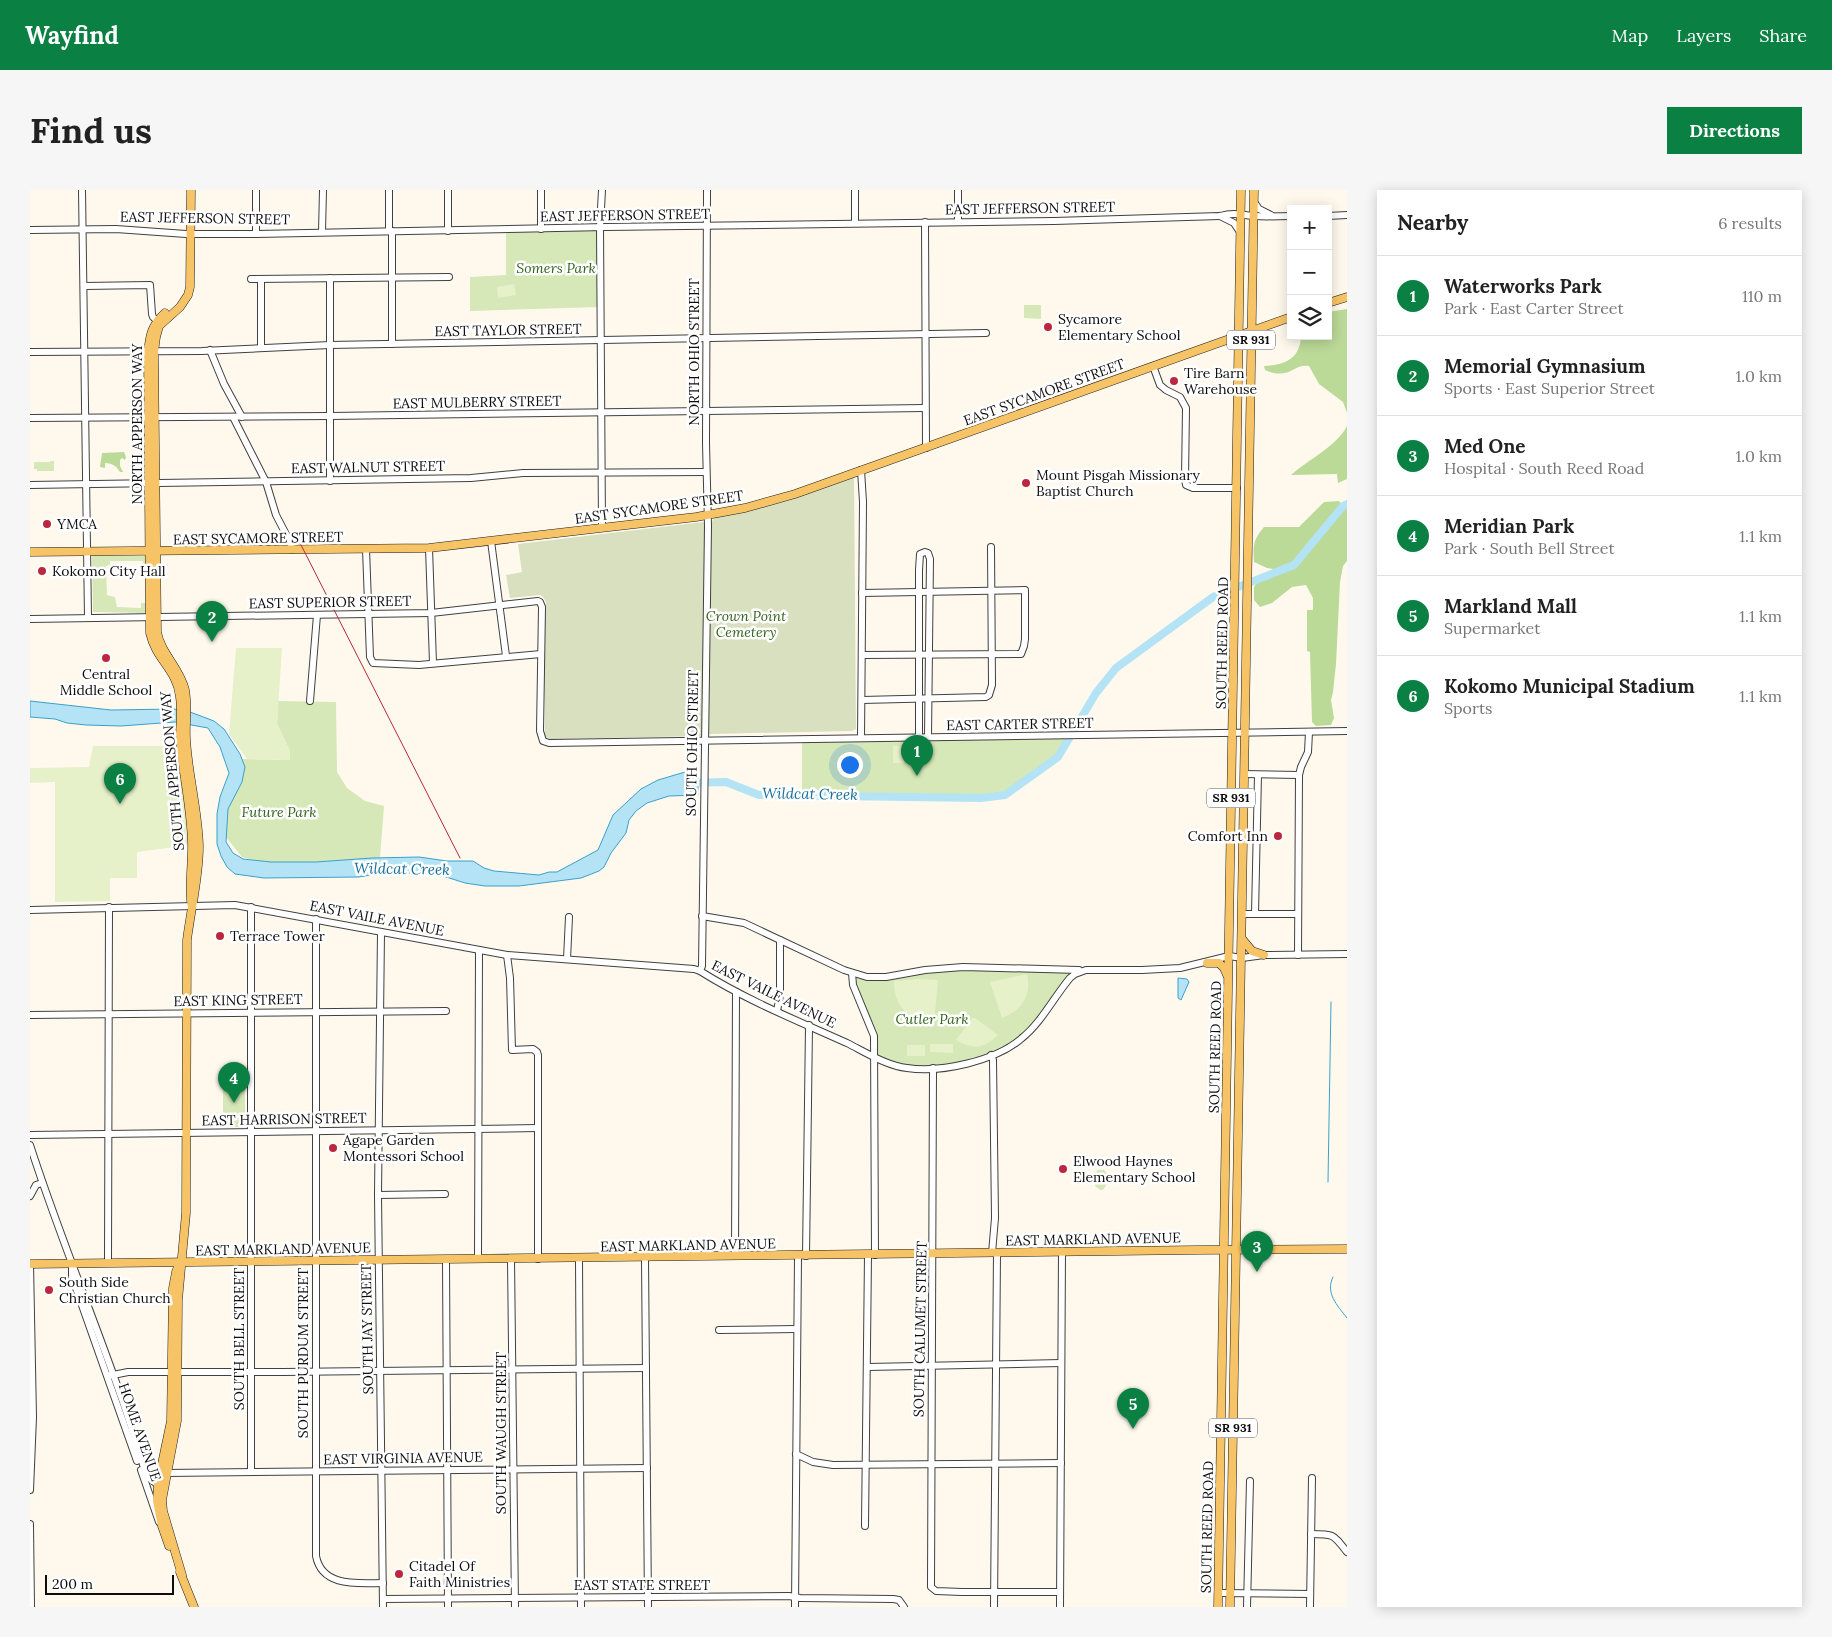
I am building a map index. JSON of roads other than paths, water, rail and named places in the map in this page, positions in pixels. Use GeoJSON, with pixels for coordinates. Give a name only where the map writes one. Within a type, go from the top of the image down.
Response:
{"type":"FeatureCollection","features":[{"type":"Feature","properties":{"kind":"main road"},"geometry":{"type":"LineString","coordinates":[[158,323],[180,307],[188,295],[191,280],[187,190]]}},
{"type":"Feature","properties":{"kind":"main road"},"geometry":{"type":"LineString","coordinates":[[189,234],[191,190]]}},
{"type":"Feature","properties":{"kind":"main road","name":"SR 931"},"geometry":{"type":"LineString","coordinates":[[1237,488],[1242,190]]}},
{"type":"Feature","properties":{"kind":"main road","name":"SR 931"},"geometry":{"type":"LineString","coordinates":[[1251,331],[1254,190]]}},
{"type":"Feature","properties":{"kind":"main road"},"geometry":{"type":"LineString","coordinates":[[1332,303],[1347,297]]}},
{"type":"Feature","properties":{"kind":"main road","name":"EAST SYCAMORE STREET"},"geometry":{"type":"LineString","coordinates":[[30,552],[428,548],[708,515],[769,502],[926,448],[1287,318]]}},
{"type":"Feature","properties":{"kind":"main road","name":"NORTH APPERSON WAY"},"geometry":{"type":"LineString","coordinates":[[153,552],[150,336],[158,323]]}},
{"type":"Feature","properties":{"kind":"main road","name":"SOUTH REED ROAD"},"geometry":{"type":"LineString","coordinates":[[1230,1607],[1251,331]]}},
{"type":"Feature","properties":{"kind":"main road","name":"SOUTH REED ROAD"},"geometry":{"type":"LineString","coordinates":[[1218,1607],[1237,488]]}},
{"type":"Feature","properties":{"kind":"main road","name":"SOUTH APPERSON WAY"},"geometry":{"type":"LineString","coordinates":[[153,552],[153,618],[150,633],[153,643],[176,678],[183,698],[183,738],[192,822],[192,869],[189,900],[192,906],[187,940],[186,1213],[180,1262],[172,1288],[175,1373],[164,1473],[156,1502],[162,1526]]}},
{"type":"Feature","properties":{"kind":"main road"},"geometry":{"type":"LineString","coordinates":[[1242,939],[1252,951],[1264,955]]}},
{"type":"Feature","properties":{"kind":"main road"},"geometry":{"type":"LineString","coordinates":[[1207,963],[1219,963],[1224,968],[1228,982]]}},
{"type":"Feature","properties":{"kind":"main road","name":"EAST MARKLAND AVENUE"},"geometry":{"type":"LineString","coordinates":[[30,1264],[1347,1249]]}},
{"type":"Feature","properties":{"kind":"main road","name":"SOUTH APPERSON WAY"},"geometry":{"type":"LineString","coordinates":[[161,1487],[163,1511],[182,1575]]}},
{"type":"Feature","properties":{"kind":"main road","name":"HOME AVENUE"},"geometry":{"type":"LineString","coordinates":[[162,1526],[194,1607]]}},
{"type":"Feature","properties":{"kind":"street"},"geometry":{"type":"LineString","coordinates":[[82,190],[88,618]]}},
{"type":"Feature","properties":{"kind":"street"},"geometry":{"type":"LineString","coordinates":[[256,190],[256,234]]}},
{"type":"Feature","properties":{"kind":"street"},"geometry":{"type":"LineString","coordinates":[[322,190],[322,232]]}},
{"type":"Feature","properties":{"kind":"street"},"geometry":{"type":"LineString","coordinates":[[389,190],[392,344]]}},
{"type":"Feature","properties":{"kind":"street"},"geometry":{"type":"LineString","coordinates":[[448,190],[448,231]]}},
{"type":"Feature","properties":{"kind":"street"},"geometry":{"type":"LineString","coordinates":[[541,190],[541,228]]}},
{"type":"Feature","properties":{"kind":"street"},"geometry":{"type":"LineString","coordinates":[[602,190],[600,227],[602,528]]}},
{"type":"Feature","properties":{"kind":"street","name":"NORTH OHIO STREET"},"geometry":{"type":"LineString","coordinates":[[707,190],[706,472],[708,515]]}},
{"type":"Feature","properties":{"kind":"street"},"geometry":{"type":"LineString","coordinates":[[855,190],[855,223]]}},
{"type":"Feature","properties":{"kind":"street"},"geometry":{"type":"LineString","coordinates":[[958,190],[958,222]]}},
{"type":"Feature","properties":{"kind":"street"},"geometry":{"type":"LineString","coordinates":[[1254,201],[1262,212],[1274,216]]}},
{"type":"Feature","properties":{"kind":"street","name":"EAST JEFFERSON STREET"},"geometry":{"type":"LineString","coordinates":[[30,230],[116,229],[189,234],[256,234],[1054,221],[1220,216],[1230,214],[1287,216]]}},
{"type":"Feature","properties":{"kind":"street"},"geometry":{"type":"LineString","coordinates":[[1220,216],[1234,223],[1241,234]]}},
{"type":"Feature","properties":{"kind":"street"},"geometry":{"type":"LineString","coordinates":[[1332,216],[1347,216]]}},
{"type":"Feature","properties":{"kind":"street"},"geometry":{"type":"LineString","coordinates":[[925,222],[924,408],[926,448]]}},
{"type":"Feature","properties":{"kind":"street"},"geometry":{"type":"LineString","coordinates":[[252,279],[449,277]]}},
{"type":"Feature","properties":{"kind":"street"},"geometry":{"type":"LineString","coordinates":[[330,278],[330,481]]}},
{"type":"Feature","properties":{"kind":"street"},"geometry":{"type":"LineString","coordinates":[[261,279],[261,348]]}},
{"type":"Feature","properties":{"kind":"street"},"geometry":{"type":"LineString","coordinates":[[84,286],[150,285],[152,314],[158,323]]}},
{"type":"Feature","properties":{"kind":"street","name":"EAST TAYLOR STREET"},"geometry":{"type":"LineString","coordinates":[[30,352],[151,352],[330,345],[986,333]]}},
{"type":"Feature","properties":{"kind":"street"},"geometry":{"type":"LineString","coordinates":[[210,350],[224,384],[242,417]]}},
{"type":"Feature","properties":{"kind":"street"},"geometry":{"type":"LineString","coordinates":[[1153,366],[1160,385],[1180,397],[1186,408],[1186,485],[1193,488],[1237,488]]}},
{"type":"Feature","properties":{"kind":"street","name":"EAST MULBERRY STREET"},"geometry":{"type":"LineString","coordinates":[[30,418],[924,408]]}},
{"type":"Feature","properties":{"kind":"street"},"geometry":{"type":"LineString","coordinates":[[233,417],[266,482],[276,515],[290,542],[292,550]]}},
{"type":"Feature","properties":{"kind":"street"},"geometry":{"type":"LineString","coordinates":[[861,470],[861,738]]}},
{"type":"Feature","properties":{"kind":"street","name":"EAST WALNUT STREET"},"geometry":{"type":"LineString","coordinates":[[30,485],[471,478],[523,473],[706,472]]}},
{"type":"Feature","properties":{"kind":"street","name":"SOUTH OHIO STREET"},"geometry":{"type":"LineString","coordinates":[[700,971],[702,966],[703,800],[706,740],[708,515]]}},
{"type":"Feature","properties":{"kind":"street"},"geometry":{"type":"LineString","coordinates":[[490,541],[506,656]]}},
{"type":"Feature","properties":{"kind":"street"},"geometry":{"type":"LineString","coordinates":[[862,700],[986,697],[991,692],[992,547]]}},
{"type":"Feature","properties":{"kind":"street"},"geometry":{"type":"LineString","coordinates":[[428,548],[433,664]]}},
{"type":"Feature","properties":{"kind":"street"},"geometry":{"type":"LineString","coordinates":[[366,549],[370,657],[372,662],[379,664],[433,664],[541,654]]}},
{"type":"Feature","properties":{"kind":"street"},"geometry":{"type":"LineString","coordinates":[[919,738],[920,554],[925,552],[930,559],[928,738]]}},
{"type":"Feature","properties":{"kind":"street"},"geometry":{"type":"LineString","coordinates":[[862,593],[1025,590],[1025,639],[1021,654],[862,655]]}},
{"type":"Feature","properties":{"kind":"street","name":"EAST SUPERIOR STREET"},"geometry":{"type":"LineString","coordinates":[[30,619],[431,613],[530,601],[540,602],[542,607],[541,654]]}},
{"type":"Feature","properties":{"kind":"street"},"geometry":{"type":"LineString","coordinates":[[310,701],[317,615]]}},
{"type":"Feature","properties":{"kind":"street","name":"EAST CARTER STREET"},"geometry":{"type":"LineString","coordinates":[[541,654],[540,731],[543,741],[549,742],[1245,734],[1347,731]]}},
{"type":"Feature","properties":{"kind":"street"},"geometry":{"type":"LineString","coordinates":[[1298,955],[1300,775],[1301,767],[1308,752],[1309,732]]}},
{"type":"Feature","properties":{"kind":"street"},"geometry":{"type":"LineString","coordinates":[[1244,774],[1300,775]]}},
{"type":"Feature","properties":{"kind":"street"},"geometry":{"type":"LineString","coordinates":[[1255,914],[1258,775]]}},
{"type":"Feature","properties":{"kind":"street","name":"EAST VAILE AVENUE"},"geometry":{"type":"LineString","coordinates":[[30,910],[235,904],[507,955],[676,967],[700,971],[736,992],[904,1068],[933,1068],[964,1064],[1006,1049],[1023,1038],[1070,978],[1086,970]]}},
{"type":"Feature","properties":{"kind":"street"},"geometry":{"type":"LineString","coordinates":[[108,1264],[109,907]]}},
{"type":"Feature","properties":{"kind":"street","name":"SOUTH BELL STREET"},"geometry":{"type":"LineString","coordinates":[[252,907],[252,1472]]}},
{"type":"Feature","properties":{"kind":"street"},"geometry":{"type":"LineString","coordinates":[[1242,914],[1298,914]]}},
{"type":"Feature","properties":{"kind":"street"},"geometry":{"type":"LineString","coordinates":[[702,916],[737,921],[841,969],[878,978],[954,967],[1142,970],[1180,968],[1207,963],[1229,956],[1242,958],[1264,955],[1347,954]]}},
{"type":"Feature","properties":{"kind":"street"},"geometry":{"type":"LineString","coordinates":[[567,960],[569,917]]}},
{"type":"Feature","properties":{"kind":"street","name":"SOUTH PURDUM STREET"},"geometry":{"type":"LineString","coordinates":[[316,919],[316,1556],[320,1567],[330,1577],[340,1582],[382,1583]]}},
{"type":"Feature","properties":{"kind":"street","name":"SOUTH JAY STREET"},"geometry":{"type":"LineString","coordinates":[[381,932],[378,1195],[383,1607]]}},
{"type":"Feature","properties":{"kind":"street"},"geometry":{"type":"LineString","coordinates":[[777,1011],[780,1005],[780,940]]}},
{"type":"Feature","properties":{"kind":"street"},"geometry":{"type":"LineString","coordinates":[[478,1259],[479,950]]}},
{"type":"Feature","properties":{"kind":"street"},"geometry":{"type":"LineString","coordinates":[[507,955],[510,978],[512,1050],[533,1049],[537,1052],[538,1259]]}},
{"type":"Feature","properties":{"kind":"street"},"geometry":{"type":"LineString","coordinates":[[852,973],[853,985],[874,1036],[875,1056],[872,1255],[867,1367],[866,1526]]}},
{"type":"Feature","properties":{"kind":"street"},"geometry":{"type":"LineString","coordinates":[[734,1256],[736,992]]}},
{"type":"Feature","properties":{"kind":"street","name":"EAST KING STREET"},"geometry":{"type":"LineString","coordinates":[[30,1015],[446,1011]]}},
{"type":"Feature","properties":{"kind":"street"},"geometry":{"type":"LineString","coordinates":[[795,1607],[797,1329],[802,1256],[809,1025]]}},
{"type":"Feature","properties":{"kind":"street"},"geometry":{"type":"LineString","coordinates":[[991,1055],[993,1060],[996,1364],[994,1607]]}},
{"type":"Feature","properties":{"kind":"street","name":"SOUTH CALUMET STREET"},"geometry":{"type":"LineString","coordinates":[[933,1068],[930,1583],[933,1590],[994,1592]]}},
{"type":"Feature","properties":{"kind":"street","name":"EAST HARRISON STREET"},"geometry":{"type":"LineString","coordinates":[[30,1135],[538,1128]]}},
{"type":"Feature","properties":{"kind":"street","name":"HOME AVENUE"},"geometry":{"type":"LineString","coordinates":[[30,1145],[71,1263],[72,1277],[146,1475],[161,1487]]}},
{"type":"Feature","properties":{"kind":"street"},"geometry":{"type":"LineString","coordinates":[[30,1196],[36,1185],[42,1183]]}},
{"type":"Feature","properties":{"kind":"street"},"geometry":{"type":"LineString","coordinates":[[378,1195],[445,1194]]}},
{"type":"Feature","properties":{"kind":"street"},"geometry":{"type":"LineString","coordinates":[[1060,1607],[1062,1252]]}},
{"type":"Feature","properties":{"kind":"street"},"geometry":{"type":"LineString","coordinates":[[578,1258],[581,1607]]}},
{"type":"Feature","properties":{"kind":"street"},"geometry":{"type":"LineString","coordinates":[[645,1258],[648,1607]]}},
{"type":"Feature","properties":{"kind":"street","name":"SOUTH WAUGH STREET"},"geometry":{"type":"LineString","coordinates":[[511,1259],[515,1607]]}},
{"type":"Feature","properties":{"kind":"street"},"geometry":{"type":"LineString","coordinates":[[446,1260],[448,1607]]}},
{"type":"Feature","properties":{"kind":"street"},"geometry":{"type":"LineString","coordinates":[[30,1264],[33,1419],[30,1490]]}},
{"type":"Feature","properties":{"kind":"street"},"geometry":{"type":"LineString","coordinates":[[719,1330],[797,1329]]}},
{"type":"Feature","properties":{"kind":"street"},"geometry":{"type":"LineString","coordinates":[[867,1367],[1061,1363]]}},
{"type":"Feature","properties":{"kind":"street"},"geometry":{"type":"LineString","coordinates":[[110,1375],[128,1372],[380,1372],[646,1368]]}},
{"type":"Feature","properties":{"kind":"street","name":"HOME AVENUE"},"geometry":{"type":"LineString","coordinates":[[110,1375],[154,1511],[162,1526]]}},
{"type":"Feature","properties":{"kind":"street"},"geometry":{"type":"LineString","coordinates":[[796,1454],[821,1465],[1061,1463]]}},
{"type":"Feature","properties":{"kind":"street","name":"EAST VIRGINIA AVENUE"},"geometry":{"type":"LineString","coordinates":[[164,1473],[647,1468]]}},
{"type":"Feature","properties":{"kind":"street"},"geometry":{"type":"LineString","coordinates":[[1310,1607],[1312,1478]]}},
{"type":"Feature","properties":{"kind":"street"},"geometry":{"type":"LineString","coordinates":[[1247,1607],[1250,1480]]}},
{"type":"Feature","properties":{"kind":"street"},"geometry":{"type":"LineString","coordinates":[[30,1524],[31,1607]]}},
{"type":"Feature","properties":{"kind":"street"},"geometry":{"type":"LineString","coordinates":[[1311,1534],[1328,1533],[1347,1552]]}},
{"type":"Feature","properties":{"kind":"street"},"geometry":{"type":"LineString","coordinates":[[994,1592],[1060,1592]]}},
{"type":"Feature","properties":{"kind":"street"},"geometry":{"type":"LineString","coordinates":[[1218,1592],[1310,1594]]}},
{"type":"Feature","properties":{"kind":"street","name":"EAST STATE STREET"},"geometry":{"type":"LineString","coordinates":[[383,1599],[795,1597],[894,1599],[903,1604]]}},
{"type":"Feature","properties":{"kind":"water"},"geometry":{"type":"Polygon","coordinates":[[[30,701],[111,710],[174,709],[190,712],[214,721],[224,729],[240,754],[245,767],[242,782],[228,809],[226,842],[233,853],[243,859],[271,862],[316,862],[419,857],[447,861],[473,861],[484,868],[494,871],[539,875],[557,872],[598,850],[613,815],[641,789],[658,780],[685,772],[694,773],[698,777],[698,795],[669,796],[647,803],[636,811],[629,820],[626,833],[611,853],[604,867],[581,878],[519,886],[485,886],[465,883],[443,876],[420,873],[382,873],[359,877],[264,878],[235,874],[227,867],[217,844],[217,814],[220,797],[229,773],[220,747],[208,728],[175,722],[121,726],[67,723],[55,719],[30,717],[30,701]]]}},
{"type":"Feature","properties":{"kind":"water"},"geometry":{"type":"Polygon","coordinates":[[[1178,978],[1187,979],[1189,982],[1181,1000],[1178,998],[1178,978]]]}},
{"type":"Feature","properties":{"kind":"waterway","name":"Wildcat Creek"},"geometry":{"type":"LineString","coordinates":[[687,783],[726,782],[759,795],[981,798],[1005,795],[1058,757],[1096,693],[1116,668],[1213,597],[1294,565],[1343,506],[1347,504]]}},
{"type":"Feature","properties":{"kind":"waterway"},"geometry":{"type":"LineString","coordinates":[[1328,1182],[1331,1002]]}},
{"type":"Feature","properties":{"kind":"waterway"},"geometry":{"type":"LineString","coordinates":[[1333,1277],[1330,1288],[1331,1294],[1347,1318]]}},
{"type":"Feature","properties":{"kind":"railway"},"geometry":{"type":"LineString","coordinates":[[298,539],[460,858]]}},
{"type":"Feature","properties":{"kind":"place","name":"Sycamore Elementary School"},"geometry":{"type":"Point","coordinates":[1048,327]}},
{"type":"Feature","properties":{"kind":"place","name":"Tire Barn Warehouse"},"geometry":{"type":"Point","coordinates":[1174,381]}},
{"type":"Feature","properties":{"kind":"place","name":"Mount Pisgah Missionary Baptist Church"},"geometry":{"type":"Point","coordinates":[1026,483]}},
{"type":"Feature","properties":{"kind":"place","name":"YMCA"},"geometry":{"type":"Point","coordinates":[47,524]}},
{"type":"Feature","properties":{"kind":"place","name":"Kokomo City Hall"},"geometry":{"type":"Point","coordinates":[42,571]}},
{"type":"Feature","properties":{"kind":"place","name":"Memorial Gymnasium"},"geometry":{"type":"Point","coordinates":[212,642]}},
{"type":"Feature","properties":{"kind":"place","name":"Central Middle School"},"geometry":{"type":"Point","coordinates":[106,658]}},
{"type":"Feature","properties":{"kind":"place","name":"Waterworks Park"},"geometry":{"type":"Point","coordinates":[917,776]}},
{"type":"Feature","properties":{"kind":"place","name":"Kokomo Municipal Stadium"},"geometry":{"type":"Point","coordinates":[120,804]}},
{"type":"Feature","properties":{"kind":"place","name":"Comfort Inn"},"geometry":{"type":"Point","coordinates":[1278,836]}},
{"type":"Feature","properties":{"kind":"place","name":"Terrace Tower"},"geometry":{"type":"Point","coordinates":[220,936]}},
{"type":"Feature","properties":{"kind":"place","name":"Meridian Park"},"geometry":{"type":"Point","coordinates":[234,1103]}},
{"type":"Feature","properties":{"kind":"place","name":"Agape Garden Montessori School"},"geometry":{"type":"Point","coordinates":[333,1148]}},
{"type":"Feature","properties":{"kind":"place","name":"Elwood Haynes Elementary School"},"geometry":{"type":"Point","coordinates":[1063,1169]}},
{"type":"Feature","properties":{"kind":"place","name":"Med One"},"geometry":{"type":"Point","coordinates":[1257,1272]}},
{"type":"Feature","properties":{"kind":"place","name":"South Side Christian Church"},"geometry":{"type":"Point","coordinates":[49,1290]}},
{"type":"Feature","properties":{"kind":"place","name":"Markland Mall"},"geometry":{"type":"Point","coordinates":[1133,1429]}},
{"type":"Feature","properties":{"kind":"place","name":"Citadel Of Faith Ministries"},"geometry":{"type":"Point","coordinates":[399,1574]}},
{"type":"Feature","properties":{"kind":"park label","name":"Somers Park"},"geometry":{"type":"Point","coordinates":[556,268]}},
{"type":"Feature","properties":{"kind":"park label","name":"Crown Point Cemetery"},"geometry":{"type":"Point","coordinates":[746,624]}},
{"type":"Feature","properties":{"kind":"park label","name":"Future Park"},"geometry":{"type":"Point","coordinates":[279,812]}},
{"type":"Feature","properties":{"kind":"park label","name":"Cutler Park"},"geometry":{"type":"Point","coordinates":[932,1019]}}]}
